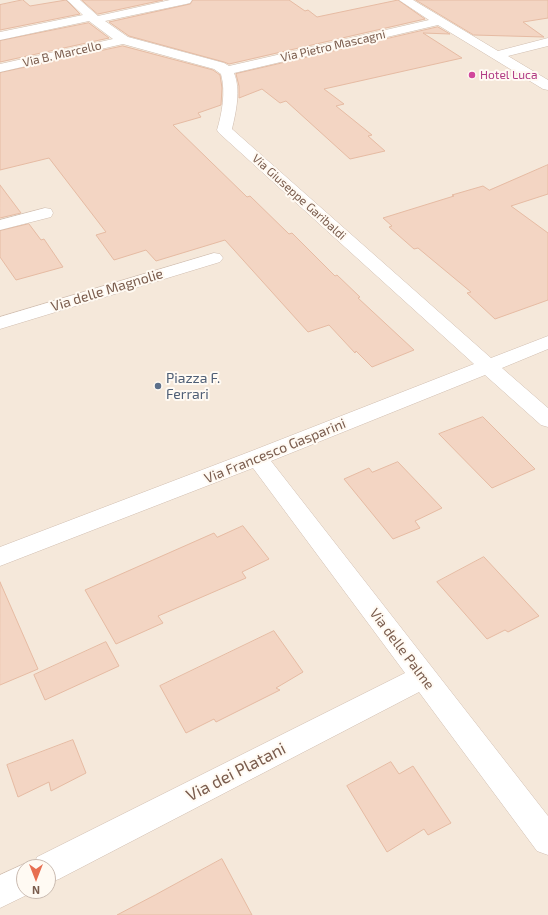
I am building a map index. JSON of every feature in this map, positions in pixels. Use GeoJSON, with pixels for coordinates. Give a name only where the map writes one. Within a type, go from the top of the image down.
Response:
{"type":"FeatureCollection","features":[{"type":"Feature","properties":{"kind":"street"},"geometry":{"type":"LineString","coordinates":[[73,0],[93,18],[123,40],[219,66],[226,71]]}},
{"type":"Feature","properties":{"kind":"street"},"geometry":{"type":"LineString","coordinates":[[0,36],[186,0]]}},
{"type":"Feature","properties":{"kind":"street"},"geometry":{"type":"LineString","coordinates":[[405,0],[548,86]]}},
{"type":"Feature","properties":{"kind":"street","name":"Via Pietro Mascagni"},"geometry":{"type":"LineString","coordinates":[[226,71],[440,21]]}},
{"type":"Feature","properties":{"kind":"street","name":"Via B. Marcello"},"geometry":{"type":"LineString","coordinates":[[0,68],[123,40]]}},
{"type":"Feature","properties":{"kind":"street"},"geometry":{"type":"LineString","coordinates":[[497,55],[548,42]]}},
{"type":"Feature","properties":{"kind":"street","name":"Via Giuseppe Garibaldi"},"geometry":{"type":"LineString","coordinates":[[226,71],[229,77],[229,114],[224,130],[548,420]]}},
{"type":"Feature","properties":{"kind":"street"},"geometry":{"type":"LineString","coordinates":[[0,225],[45,213]]}},
{"type":"Feature","properties":{"kind":"street","name":"Via delle Magnolie"},"geometry":{"type":"LineString","coordinates":[[0,323],[214,258]]}},
{"type":"Feature","properties":{"kind":"street","name":"Via Francesco Gasparini"},"geometry":{"type":"LineString","coordinates":[[0,557],[257,458],[548,342]]}},
{"type":"Feature","properties":{"kind":"street","name":"Via delle Palme"},"geometry":{"type":"LineString","coordinates":[[257,458],[548,840]]}},
{"type":"Feature","properties":{"kind":"street","name":"Via dei Platani"},"geometry":{"type":"LineString","coordinates":[[56,864],[423,677]]}},
{"type":"Feature","properties":{"kind":"street"},"geometry":{"type":"LineString","coordinates":[[0,892],[16,884]]}},
{"type":"Feature","properties":{"kind":"shaded area"},"geometry":{"type":"Polygon","coordinates":[[[0,0],[548,0],[548,915],[0,915],[0,0]]]}},
{"type":"Feature","properties":{"kind":"building"},"geometry":{"type":"Polygon","coordinates":[[[23,0],[30,6],[66,0],[80,14],[0,30],[0,5],[23,0]]]}},
{"type":"Feature","properties":{"kind":"building"},"geometry":{"type":"Polygon","coordinates":[[[82,0],[163,0],[98,14],[82,0]]]}},
{"type":"Feature","properties":{"kind":"building"},"geometry":{"type":"Polygon","coordinates":[[[193,0],[289,0],[305,11],[308,10],[317,17],[398,0],[425,19],[229,64],[129,36],[109,22],[190,4],[193,0]]]}},
{"type":"Feature","properties":{"kind":"building"},"geometry":{"type":"Polygon","coordinates":[[[416,0],[548,0],[548,18],[523,22],[544,37],[474,35],[416,0]]]}},
{"type":"Feature","properties":{"kind":"building"},"geometry":{"type":"Polygon","coordinates":[[[89,23],[109,38],[0,62],[0,41],[89,23]]]}},
{"type":"Feature","properties":{"kind":"building"},"geometry":{"type":"Polygon","coordinates":[[[438,27],[450,34],[423,33],[462,58],[324,89],[344,104],[336,106],[372,135],[368,136],[385,151],[350,159],[286,101],[280,103],[262,89],[239,98],[239,86],[236,74],[438,27]]]}},
{"type":"Feature","properties":{"kind":"building"},"geometry":{"type":"Polygon","coordinates":[[[123,46],[213,70],[220,75],[222,88],[221,105],[198,113],[201,117],[173,125],[247,197],[250,196],[289,234],[292,233],[335,276],[337,275],[360,297],[358,298],[414,350],[372,367],[356,351],[355,353],[329,325],[308,332],[225,240],[156,261],[146,250],[114,260],[96,235],[106,232],[49,158],[0,170],[0,73],[123,46]]]}},
{"type":"Feature","properties":{"kind":"building"},"geometry":{"type":"Polygon","coordinates":[[[548,165],[548,194],[511,206],[548,233],[548,300],[495,319],[467,293],[471,292],[418,248],[414,249],[389,227],[392,226],[383,218],[483,186],[489,190],[548,165]]]}},
{"type":"Feature","properties":{"kind":"building"},"geometry":{"type":"Polygon","coordinates":[[[0,185],[21,213],[0,218],[0,185]]]}},
{"type":"Feature","properties":{"kind":"building"},"geometry":{"type":"Polygon","coordinates":[[[29,224],[41,240],[44,239],[63,267],[16,280],[0,257],[0,231],[29,224]]]}},
{"type":"Feature","properties":{"kind":"building"},"geometry":{"type":"Polygon","coordinates":[[[483,417],[535,469],[492,488],[439,434],[483,417]]]}},
{"type":"Feature","properties":{"kind":"building"},"geometry":{"type":"Polygon","coordinates":[[[398,462],[442,508],[415,521],[420,528],[393,539],[344,479],[369,468],[372,472],[398,462]]]}},
{"type":"Feature","properties":{"kind":"building"},"geometry":{"type":"Polygon","coordinates":[[[243,526],[269,559],[242,572],[246,578],[158,616],[163,623],[116,644],[85,590],[214,533],[217,537],[243,526]]]}},
{"type":"Feature","properties":{"kind":"building"},"geometry":{"type":"Polygon","coordinates":[[[484,557],[539,616],[508,632],[505,630],[487,639],[437,582],[484,557]]]}},
{"type":"Feature","properties":{"kind":"building"},"geometry":{"type":"Polygon","coordinates":[[[0,582],[38,669],[0,685],[0,582]]]}},
{"type":"Feature","properties":{"kind":"building"},"geometry":{"type":"Polygon","coordinates":[[[274,631],[303,672],[276,688],[280,690],[216,722],[214,719],[186,733],[160,686],[274,631]]]}},
{"type":"Feature","properties":{"kind":"building"},"geometry":{"type":"Polygon","coordinates":[[[106,642],[119,666],[45,700],[34,675],[106,642]]]}},
{"type":"Feature","properties":{"kind":"building"},"geometry":{"type":"Polygon","coordinates":[[[73,740],[86,773],[51,791],[49,782],[18,797],[7,765],[73,740]]]}},
{"type":"Feature","properties":{"kind":"building"},"geometry":{"type":"Polygon","coordinates":[[[391,762],[399,774],[413,766],[451,823],[428,835],[424,829],[387,852],[347,786],[391,762]]]}},
{"type":"Feature","properties":{"kind":"building"},"geometry":{"type":"Polygon","coordinates":[[[222,859],[252,915],[117,915],[155,895],[222,859]]]}},
{"type":"Feature","properties":{"kind":"place","name":"Hotel Luca"},"geometry":{"type":"Point","coordinates":[472,75]}},
{"type":"Feature","properties":{"kind":"place","name":"Piazza F. Ferrari"},"geometry":{"type":"Point","coordinates":[158,386]}}]}
